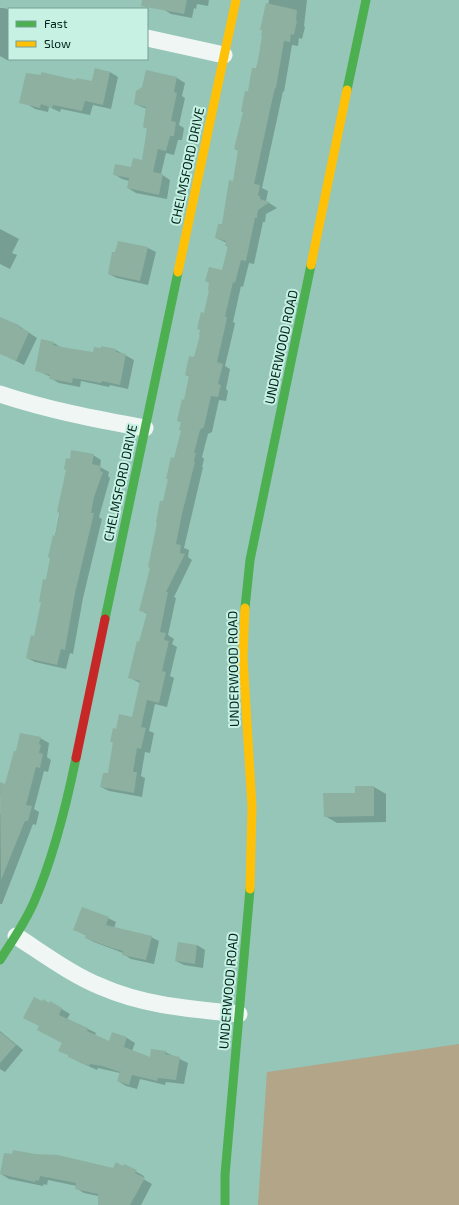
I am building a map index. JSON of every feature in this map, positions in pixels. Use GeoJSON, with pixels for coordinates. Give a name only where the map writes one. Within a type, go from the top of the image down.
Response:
{"type":"FeatureCollection","features":[{"type":"Feature","properties":{"kind":"street","name":"CHELMSFORD DRIVE"},"geometry":{"type":"LineString","coordinates":[[0,960],[16,936],[33,903],[48,863],[67,803],[236,0]]}},
{"type":"Feature","properties":{"kind":"street","name":"UNDERWOOD ROAD"},"geometry":{"type":"LineString","coordinates":[[225,1205],[225,1175],[247,929],[251,867],[252,807],[243,657],[244,608],[250,560],[366,0]]}},
{"type":"Feature","properties":{"kind":"street"},"geometry":{"type":"LineString","coordinates":[[148,38],[224,55]]}},
{"type":"Feature","properties":{"kind":"street"},"geometry":{"type":"LineString","coordinates":[[0,394],[43,408],[145,428]]}},
{"type":"Feature","properties":{"kind":"street"},"geometry":{"type":"LineString","coordinates":[[16,936],[73,972],[102,987],[131,997],[169,1006],[239,1014]]}},
{"type":"Feature","properties":{"kind":"shaded area"},"geometry":{"type":"Polygon","coordinates":[[[459,1044],[459,1205],[258,1205],[267,1072],[459,1044]]]}},
{"type":"Feature","properties":{"kind":"building"},"geometry":{"type":"Polygon","coordinates":[[[142,0],[187,0],[184,14],[141,6],[142,0]]]}},
{"type":"Feature","properties":{"kind":"building"},"geometry":{"type":"Polygon","coordinates":[[[266,3],[297,10],[297,21],[294,35],[291,34],[290,42],[284,41],[276,88],[254,184],[260,185],[258,196],[260,196],[260,199],[270,202],[258,210],[246,261],[241,260],[235,283],[233,282],[217,362],[223,364],[218,384],[221,385],[218,397],[211,396],[204,427],[200,430],[194,453],[196,453],[195,462],[176,544],[181,545],[180,553],[185,554],[166,592],[168,592],[160,632],[166,633],[164,640],[169,641],[162,671],[166,672],[159,703],[147,700],[141,727],[146,728],[141,749],[137,748],[133,772],[137,772],[134,793],[100,787],[103,773],[108,773],[113,742],[110,742],[113,728],[116,729],[119,714],[132,717],[140,681],[128,678],[137,641],[139,642],[147,613],[139,611],[150,568],[148,567],[160,501],[163,501],[171,457],[174,458],[181,431],[179,430],[181,422],[177,421],[182,399],[184,400],[189,376],[185,375],[189,356],[194,357],[200,335],[200,330],[197,329],[201,312],[204,313],[209,290],[209,282],[205,281],[209,267],[222,270],[228,246],[225,246],[226,241],[215,238],[218,224],[222,224],[229,180],[233,181],[238,150],[234,149],[243,112],[241,112],[245,91],[248,91],[252,68],[256,68],[258,60],[262,36],[262,30],[260,30],[266,3]]]}},
{"type":"Feature","properties":{"kind":"building"},"geometry":{"type":"Polygon","coordinates":[[[95,68],[110,72],[103,105],[85,101],[82,111],[53,105],[52,108],[41,104],[40,108],[19,103],[26,73],[41,75],[41,72],[76,80],[76,78],[92,81],[95,68]]]}},
{"type":"Feature","properties":{"kind":"building"},"geometry":{"type":"Polygon","coordinates":[[[146,70],[177,77],[174,92],[177,93],[171,121],[176,122],[174,136],[170,136],[166,151],[158,149],[153,172],[163,174],[159,195],[127,188],[129,178],[113,175],[115,164],[131,167],[133,158],[142,160],[147,128],[143,127],[146,107],[134,104],[136,91],[142,87],[146,70]]]}},
{"type":"Feature","properties":{"kind":"building"},"geometry":{"type":"Polygon","coordinates":[[[118,241],[148,247],[140,281],[108,274],[112,252],[115,252],[118,241]]]}},
{"type":"Feature","properties":{"kind":"building"},"geometry":{"type":"Polygon","coordinates":[[[0,317],[19,325],[19,327],[29,332],[16,361],[0,354],[0,317]]]}},
{"type":"Feature","properties":{"kind":"building"},"geometry":{"type":"Polygon","coordinates":[[[41,339],[54,342],[53,345],[73,349],[93,352],[94,347],[101,348],[101,346],[116,349],[116,352],[126,354],[120,385],[102,381],[101,383],[73,378],[72,383],[49,379],[50,375],[35,371],[41,339]]]}},
{"type":"Feature","properties":{"kind":"building"},"geometry":{"type":"Polygon","coordinates":[[[71,450],[94,454],[92,464],[101,466],[100,471],[103,472],[94,497],[91,513],[94,513],[75,593],[65,650],[61,649],[57,665],[26,658],[31,635],[34,636],[41,602],[39,602],[43,579],[46,580],[50,558],[48,557],[53,535],[55,536],[60,513],[57,512],[66,470],[64,469],[66,458],[70,459],[71,450]]]}},
{"type":"Feature","properties":{"kind":"building"},"geometry":{"type":"Polygon","coordinates":[[[20,733],[41,737],[39,753],[43,754],[40,768],[36,767],[26,805],[32,806],[28,821],[25,821],[1,880],[0,782],[5,784],[14,751],[16,751],[20,733]]]}},
{"type":"Feature","properties":{"kind":"building"},"geometry":{"type":"Polygon","coordinates":[[[355,786],[374,786],[374,816],[324,817],[323,793],[355,793],[355,786]]]}},
{"type":"Feature","properties":{"kind":"building"},"geometry":{"type":"Polygon","coordinates":[[[82,907],[109,917],[106,925],[152,936],[146,960],[122,955],[123,951],[85,938],[86,935],[73,930],[82,907]]]}},
{"type":"Feature","properties":{"kind":"building"},"geometry":{"type":"Polygon","coordinates":[[[178,942],[197,945],[195,964],[175,961],[178,942]]]}},
{"type":"Feature","properties":{"kind":"building"},"geometry":{"type":"Polygon","coordinates":[[[34,997],[42,1001],[43,999],[49,1003],[50,1001],[62,1008],[59,1015],[88,1028],[87,1031],[109,1041],[112,1032],[127,1037],[124,1047],[150,1057],[151,1049],[166,1051],[165,1054],[180,1057],[176,1080],[158,1078],[157,1081],[132,1075],[129,1085],[117,1081],[120,1072],[102,1066],[90,1064],[89,1066],[68,1057],[68,1055],[58,1051],[62,1043],[37,1030],[39,1026],[23,1018],[34,997]]]}},
{"type":"Feature","properties":{"kind":"building"},"geometry":{"type":"Polygon","coordinates":[[[0,1032],[16,1045],[0,1063],[0,1032]]]}},
{"type":"Feature","properties":{"kind":"building"},"geometry":{"type":"Polygon","coordinates":[[[13,1150],[35,1154],[58,1155],[113,1168],[116,1162],[123,1166],[124,1164],[137,1170],[135,1173],[145,1178],[130,1205],[98,1205],[98,1194],[75,1189],[76,1183],[40,1176],[39,1181],[36,1180],[35,1182],[0,1174],[4,1153],[12,1154],[13,1150]]]}},
{"type":"Feature","properties":{"kind":"traffic: fast"},"geometry":{"type":"LineString","coordinates":[[347,90],[366,0]]}},
{"type":"Feature","properties":{"kind":"traffic: fast"},"geometry":{"type":"LineString","coordinates":[[245,608],[250,560],[311,265]]}},
{"type":"Feature","properties":{"kind":"traffic: fast"},"geometry":{"type":"LineString","coordinates":[[105,619],[178,272]]}},
{"type":"Feature","properties":{"kind":"traffic: fast"},"geometry":{"type":"LineString","coordinates":[[0,960],[27,917],[48,867],[59,831],[76,758]]}},
{"type":"Feature","properties":{"kind":"traffic: fast"},"geometry":{"type":"LineString","coordinates":[[225,1205],[225,1175],[250,889]]}},
{"type":"Feature","properties":{"kind":"traffic: slow"},"geometry":{"type":"LineString","coordinates":[[178,272],[236,0]]}},
{"type":"Feature","properties":{"kind":"traffic: slow"},"geometry":{"type":"LineString","coordinates":[[311,265],[347,90]]}},
{"type":"Feature","properties":{"kind":"traffic: slow"},"geometry":{"type":"LineString","coordinates":[[245,608],[243,657],[252,807],[250,889]]}},
{"type":"Feature","properties":{"kind":"traffic: jam"},"geometry":{"type":"LineString","coordinates":[[76,758],[105,619]]}}]}
